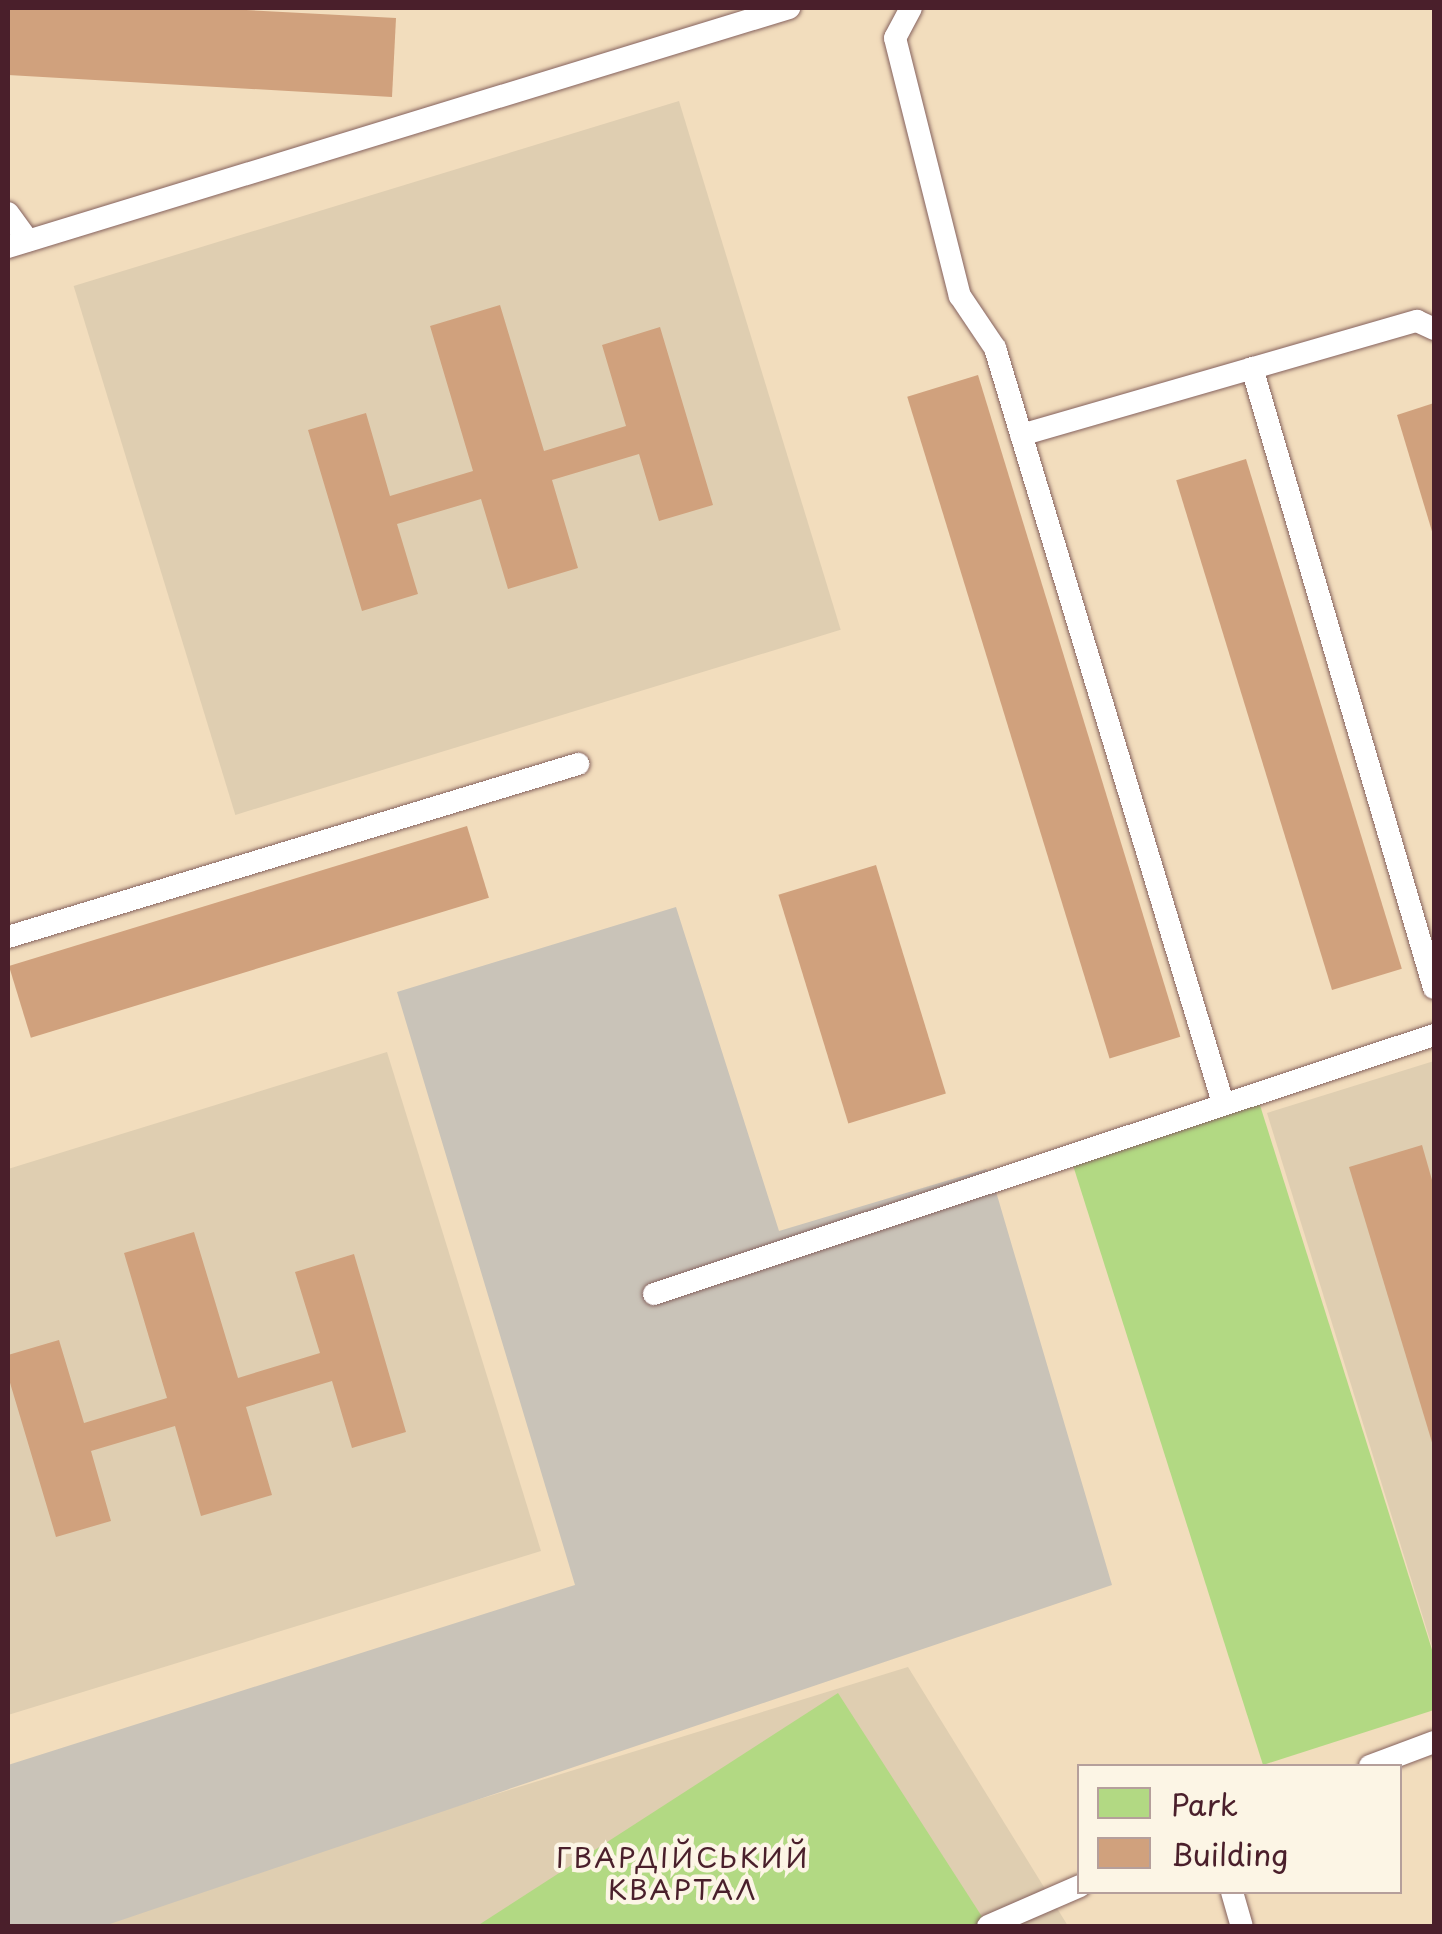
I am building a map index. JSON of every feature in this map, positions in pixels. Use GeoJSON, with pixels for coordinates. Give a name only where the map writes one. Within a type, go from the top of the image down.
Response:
{"type":"FeatureCollection","features":[{"type":"Feature","properties":{"kind":"lane"},"geometry":{"type":"LineString","coordinates":[[8,213],[18,244],[789,8]]}},
{"type":"Feature","properties":{"kind":"lane"},"geometry":{"type":"LineString","coordinates":[[910,8],[895,38],[960,296],[994,348],[1223,1103]]}},
{"type":"Feature","properties":{"kind":"lane"},"geometry":{"type":"LineString","coordinates":[[1021,435],[1418,321],[1434,329]]}},
{"type":"Feature","properties":{"kind":"lane"},"geometry":{"type":"LineString","coordinates":[[1252,368],[1434,988]]}},
{"type":"Feature","properties":{"kind":"lane"},"geometry":{"type":"LineString","coordinates":[[8,936],[578,764]]}},
{"type":"Feature","properties":{"kind":"lane"},"geometry":{"type":"LineString","coordinates":[[654,1294],[1434,1035]]}},
{"type":"Feature","properties":{"kind":"lane"},"geometry":{"type":"LineString","coordinates":[[1375,1764],[1434,1742]]}},
{"type":"Feature","properties":{"kind":"lane"},"geometry":{"type":"LineString","coordinates":[[988,1926],[1077,1887]]}},
{"type":"Feature","properties":{"kind":"lane"},"geometry":{"type":"LineString","coordinates":[[1233,1894],[1242,1926]]}},
{"type":"Feature","properties":{"kind":"shaded area"},"geometry":{"type":"Polygon","coordinates":[[[679,101],[841,630],[235,815],[74,286],[679,101]]]}},
{"type":"Feature","properties":{"kind":"shaded area"},"geometry":{"type":"Polygon","coordinates":[[[676,907],[779,1231],[986,1169],[992,1178],[1112,1585],[104,1926],[8,1926],[8,1765],[575,1585],[397,992],[676,907]]]}},
{"type":"Feature","properties":{"kind":"shaded area"},"geometry":{"type":"Polygon","coordinates":[[[387,1052],[541,1551],[8,1715],[8,1169],[387,1052]]]}},
{"type":"Feature","properties":{"kind":"shaded area"},"geometry":{"type":"Polygon","coordinates":[[[1434,1061],[1434,1653],[1267,1113],[1434,1061]]]}},
{"type":"Feature","properties":{"kind":"shaded area"},"geometry":{"type":"Polygon","coordinates":[[[908,1667],[1068,1926],[68,1926],[908,1667]]]}},
{"type":"Feature","properties":{"kind":"green space"},"geometry":{"type":"Polygon","coordinates":[[[1258,1099],[1434,1656],[1434,1710],[1263,1764],[1071,1159],[1258,1099]]]}},
{"type":"Feature","properties":{"kind":"green space"},"geometry":{"type":"Polygon","coordinates":[[[838,1693],[988,1926],[477,1926],[838,1693]]]}},
{"type":"Feature","properties":{"kind":"building"},"geometry":{"type":"Polygon","coordinates":[[[8,8],[207,8],[396,18],[392,97],[8,75],[8,8]]]}},
{"type":"Feature","properties":{"kind":"building"},"geometry":{"type":"Polygon","coordinates":[[[500,305],[544,451],[626,426],[602,345],[660,327],[713,505],[659,521],[639,454],[552,480],[578,568],[508,589],[481,499],[397,524],[418,594],[362,611],[308,430],[366,413],[390,496],[473,471],[430,326],[500,305]]]}},
{"type":"Feature","properties":{"kind":"building"},"geometry":{"type":"Polygon","coordinates":[[[978,375],[1180,1037],[1110,1058],[907,397],[978,375]]]}},
{"type":"Feature","properties":{"kind":"building"},"geometry":{"type":"Polygon","coordinates":[[[1434,403],[1434,538],[1397,415],[1434,403]]]}},
{"type":"Feature","properties":{"kind":"building"},"geometry":{"type":"Polygon","coordinates":[[[1246,459],[1402,969],[1332,990],[1176,480],[1246,459]]]}},
{"type":"Feature","properties":{"kind":"building"},"geometry":{"type":"Polygon","coordinates":[[[467,826],[489,898],[31,1038],[9,966],[467,826]]]}},
{"type":"Feature","properties":{"kind":"building"},"geometry":{"type":"Polygon","coordinates":[[[876,865],[946,1094],[848,1123],[778,895],[876,865]]]}},
{"type":"Feature","properties":{"kind":"building"},"geometry":{"type":"Polygon","coordinates":[[[1422,1145],[1434,1187],[1434,1449],[1349,1167],[1422,1145]]]}},
{"type":"Feature","properties":{"kind":"building"},"geometry":{"type":"Polygon","coordinates":[[[194,1232],[238,1378],[320,1353],[295,1272],[354,1254],[406,1432],[352,1448],[332,1381],[246,1407],[272,1495],[201,1516],[175,1426],[91,1451],[111,1521],[56,1537],[8,1376],[8,1355],[59,1340],[84,1423],[167,1398],[124,1253],[194,1232]]]}},
{"type":"Feature","properties":{"kind":"district","name":"ГВАРДІЙСЬКИЙ КВАРТАЛ"},"geometry":{"type":"Point","coordinates":[683,1873]}}]}
